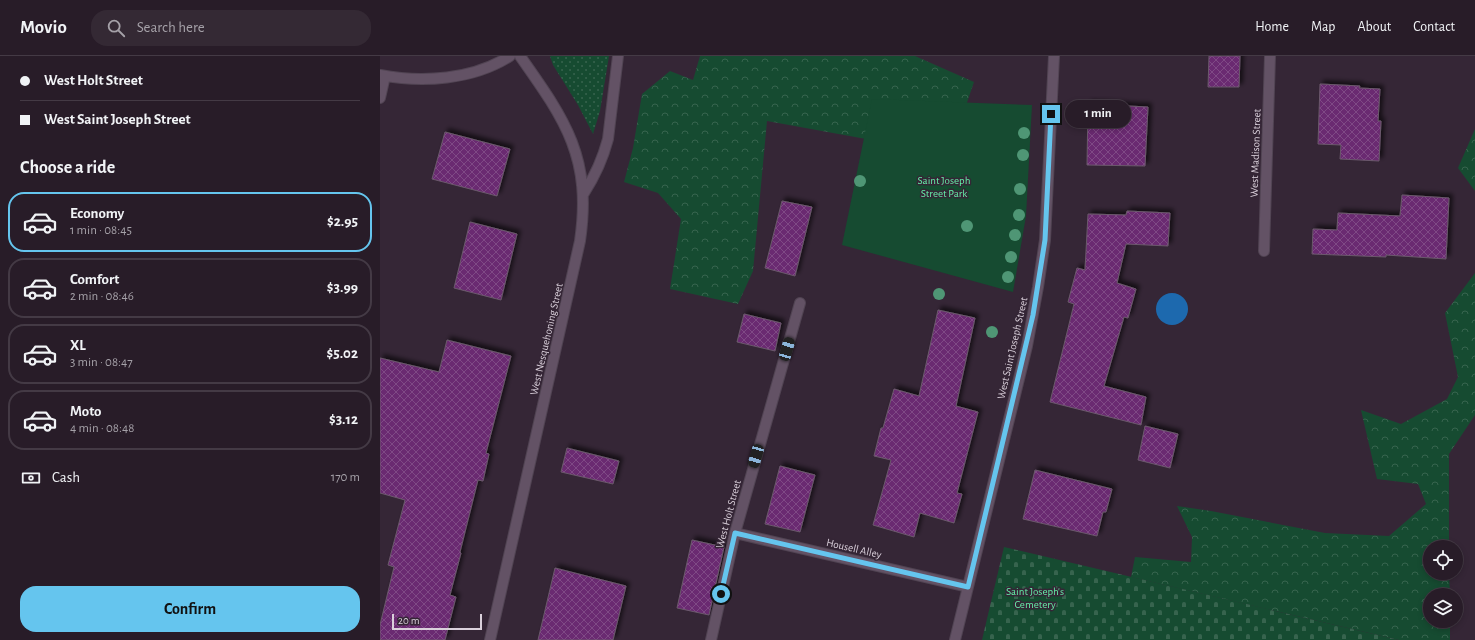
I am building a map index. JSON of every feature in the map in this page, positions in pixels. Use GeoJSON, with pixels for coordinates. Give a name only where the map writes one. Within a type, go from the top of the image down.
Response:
{"type":"FeatureCollection","features":[{"type":"Feature","properties":{"kind":"street"},"geometry":{"type":"LineString","coordinates":[[380,98],[382,75],[411,78],[459,75],[487,68],[510,56]]}},
{"type":"Feature","properties":{"kind":"street","name":"West Nesquehoning Street"},"geometry":{"type":"LineString","coordinates":[[490,640],[580,241],[584,215],[584,193],[580,166],[568,130],[555,107],[520,56]]}},
{"type":"Feature","properties":{"kind":"street"},"geometry":{"type":"LineString","coordinates":[[584,193],[597,169],[606,146],[618,56]]}},
{"type":"Feature","properties":{"kind":"street","name":"West Saint Joseph Street"},"geometry":{"type":"LineString","coordinates":[[955,640],[1027,346],[1042,262],[1045,240],[1054,56]]}},
{"type":"Feature","properties":{"kind":"street","name":"West Madison Street"},"geometry":{"type":"LineString","coordinates":[[1264,251],[1270,56]]}},
{"type":"Feature","properties":{"kind":"street","name":"West Holt Street"},"geometry":{"type":"LineString","coordinates":[[711,640],[735,533],[800,303]]}},
{"type":"Feature","properties":{"kind":"street","name":"Housell Alley"},"geometry":{"type":"LineString","coordinates":[[735,533],[968,587]]}},
{"type":"Feature","properties":{"kind":"green space"},"geometry":{"type":"Polygon","coordinates":[[[550,56],[609,56],[600,111],[593,134],[578,105],[553,65],[550,56]]]}},
{"type":"Feature","properties":{"kind":"green space"},"geometry":{"type":"Polygon","coordinates":[[[700,56],[915,56],[974,82],[960,123],[888,143],[767,121],[753,271],[738,304],[670,289],[681,219],[658,193],[624,182],[633,148],[642,94],[670,71],[693,80],[700,56]]]}},
{"type":"Feature","properties":{"kind":"green space","name":"Saint Joseph Street Park"},"geometry":{"type":"Polygon","coordinates":[[[872,99],[1032,105],[1026,216],[1013,292],[842,245],[872,99]]]}},
{"type":"Feature","properties":{"kind":"green space"},"geometry":{"type":"Polygon","coordinates":[[[1475,129],[1475,191],[1458,168],[1475,129]]]}},
{"type":"Feature","properties":{"kind":"green space"},"geometry":{"type":"Polygon","coordinates":[[[1475,273],[1475,415],[1449,454],[1449,540],[1423,540],[1423,580],[1449,580],[1450,588],[1423,588],[1423,628],[1450,628],[1450,640],[1399,640],[1131,577],[1135,557],[1191,562],[1192,537],[1177,506],[1325,533],[1389,536],[1426,504],[1418,484],[1377,479],[1361,410],[1401,424],[1447,399],[1458,377],[1445,313],[1475,273]]]}},
{"type":"Feature","properties":{"kind":"green space","name":"Saint Joseph's Cemetery"},"geometry":{"type":"Polygon","coordinates":[[[1004,547],[1399,640],[982,640],[1004,547]]]}},
{"type":"Feature","properties":{"kind":"water"},"geometry":{"type":"Polygon","coordinates":[[[1169,293],[1175,293],[1184,297],[1188,309],[1184,321],[1175,325],[1169,325],[1160,321],[1156,312],[1156,306],[1160,297],[1169,293]]]}},
{"type":"Feature","properties":{"kind":"building"},"geometry":{"type":"Polygon","coordinates":[[[1209,56],[1240,56],[1239,87],[1208,87],[1209,56]]]}},
{"type":"Feature","properties":{"kind":"building"},"geometry":{"type":"Polygon","coordinates":[[[1320,84],[1360,86],[1359,88],[1380,89],[1378,121],[1381,121],[1379,161],[1340,159],[1341,145],[1318,144],[1320,84]]]}},
{"type":"Feature","properties":{"kind":"building"},"geometry":{"type":"Polygon","coordinates":[[[1088,104],[1148,107],[1145,166],[1087,165],[1088,104]]]}},
{"type":"Feature","properties":{"kind":"building"},"geometry":{"type":"Polygon","coordinates":[[[445,132],[510,149],[497,196],[432,179],[445,132]]]}},
{"type":"Feature","properties":{"kind":"building"},"geometry":{"type":"Polygon","coordinates":[[[1402,195],[1449,198],[1446,259],[1386,255],[1386,257],[1312,254],[1313,229],[1337,230],[1338,213],[1400,216],[1402,195]]]}},
{"type":"Feature","properties":{"kind":"building"},"geometry":{"type":"Polygon","coordinates":[[[782,201],[812,207],[795,276],[765,268],[782,201]]]}},
{"type":"Feature","properties":{"kind":"building"},"geometry":{"type":"Polygon","coordinates":[[[1127,211],[1170,213],[1168,246],[1126,244],[1117,283],[1136,289],[1128,318],[1124,317],[1104,386],[1146,397],[1141,425],[1050,402],[1074,304],[1068,302],[1077,268],[1085,270],[1088,214],[1126,215],[1127,211]]]}},
{"type":"Feature","properties":{"kind":"building"},"geometry":{"type":"Polygon","coordinates":[[[470,222],[517,234],[501,300],[454,288],[470,222]]]}},
{"type":"Feature","properties":{"kind":"building"},"geometry":{"type":"Polygon","coordinates":[[[938,310],[975,318],[956,406],[978,412],[957,493],[962,494],[954,523],[920,513],[914,537],[873,525],[891,460],[874,456],[881,428],[883,428],[894,389],[919,396],[938,310]]]}},
{"type":"Feature","properties":{"kind":"building"},"geometry":{"type":"Polygon","coordinates":[[[744,314],[781,323],[775,351],[737,342],[744,314]]]}},
{"type":"Feature","properties":{"kind":"building"},"geometry":{"type":"Polygon","coordinates":[[[447,340],[511,356],[486,453],[489,454],[483,481],[478,480],[450,595],[456,597],[445,640],[380,640],[380,625],[394,567],[388,565],[405,500],[380,493],[380,358],[439,372],[447,340]]]}},
{"type":"Feature","properties":{"kind":"building"},"geometry":{"type":"Polygon","coordinates":[[[1145,426],[1178,434],[1170,468],[1138,460],[1145,426]]]}},
{"type":"Feature","properties":{"kind":"building"},"geometry":{"type":"Polygon","coordinates":[[[567,448],[619,461],[613,484],[561,472],[567,448]]]}},
{"type":"Feature","properties":{"kind":"building"},"geometry":{"type":"Polygon","coordinates":[[[780,466],[815,475],[800,532],[765,524],[780,466]]]}},
{"type":"Feature","properties":{"kind":"building"},"geometry":{"type":"Polygon","coordinates":[[[1035,470],[1112,489],[1106,512],[1103,512],[1097,536],[1023,519],[1035,470]]]}},
{"type":"Feature","properties":{"kind":"building"},"geometry":{"type":"Polygon","coordinates":[[[692,540],[724,547],[709,615],[677,608],[692,540]]]}},
{"type":"Feature","properties":{"kind":"building"},"geometry":{"type":"Polygon","coordinates":[[[555,568],[626,586],[613,640],[538,640],[555,568]]]}},
{"type":"Feature","properties":{"kind":"route"},"geometry":{"type":"LineString","coordinates":[[721,594],[735,533],[968,587],[1027,346],[1033,315],[1045,240],[1051,114]]}}]}
